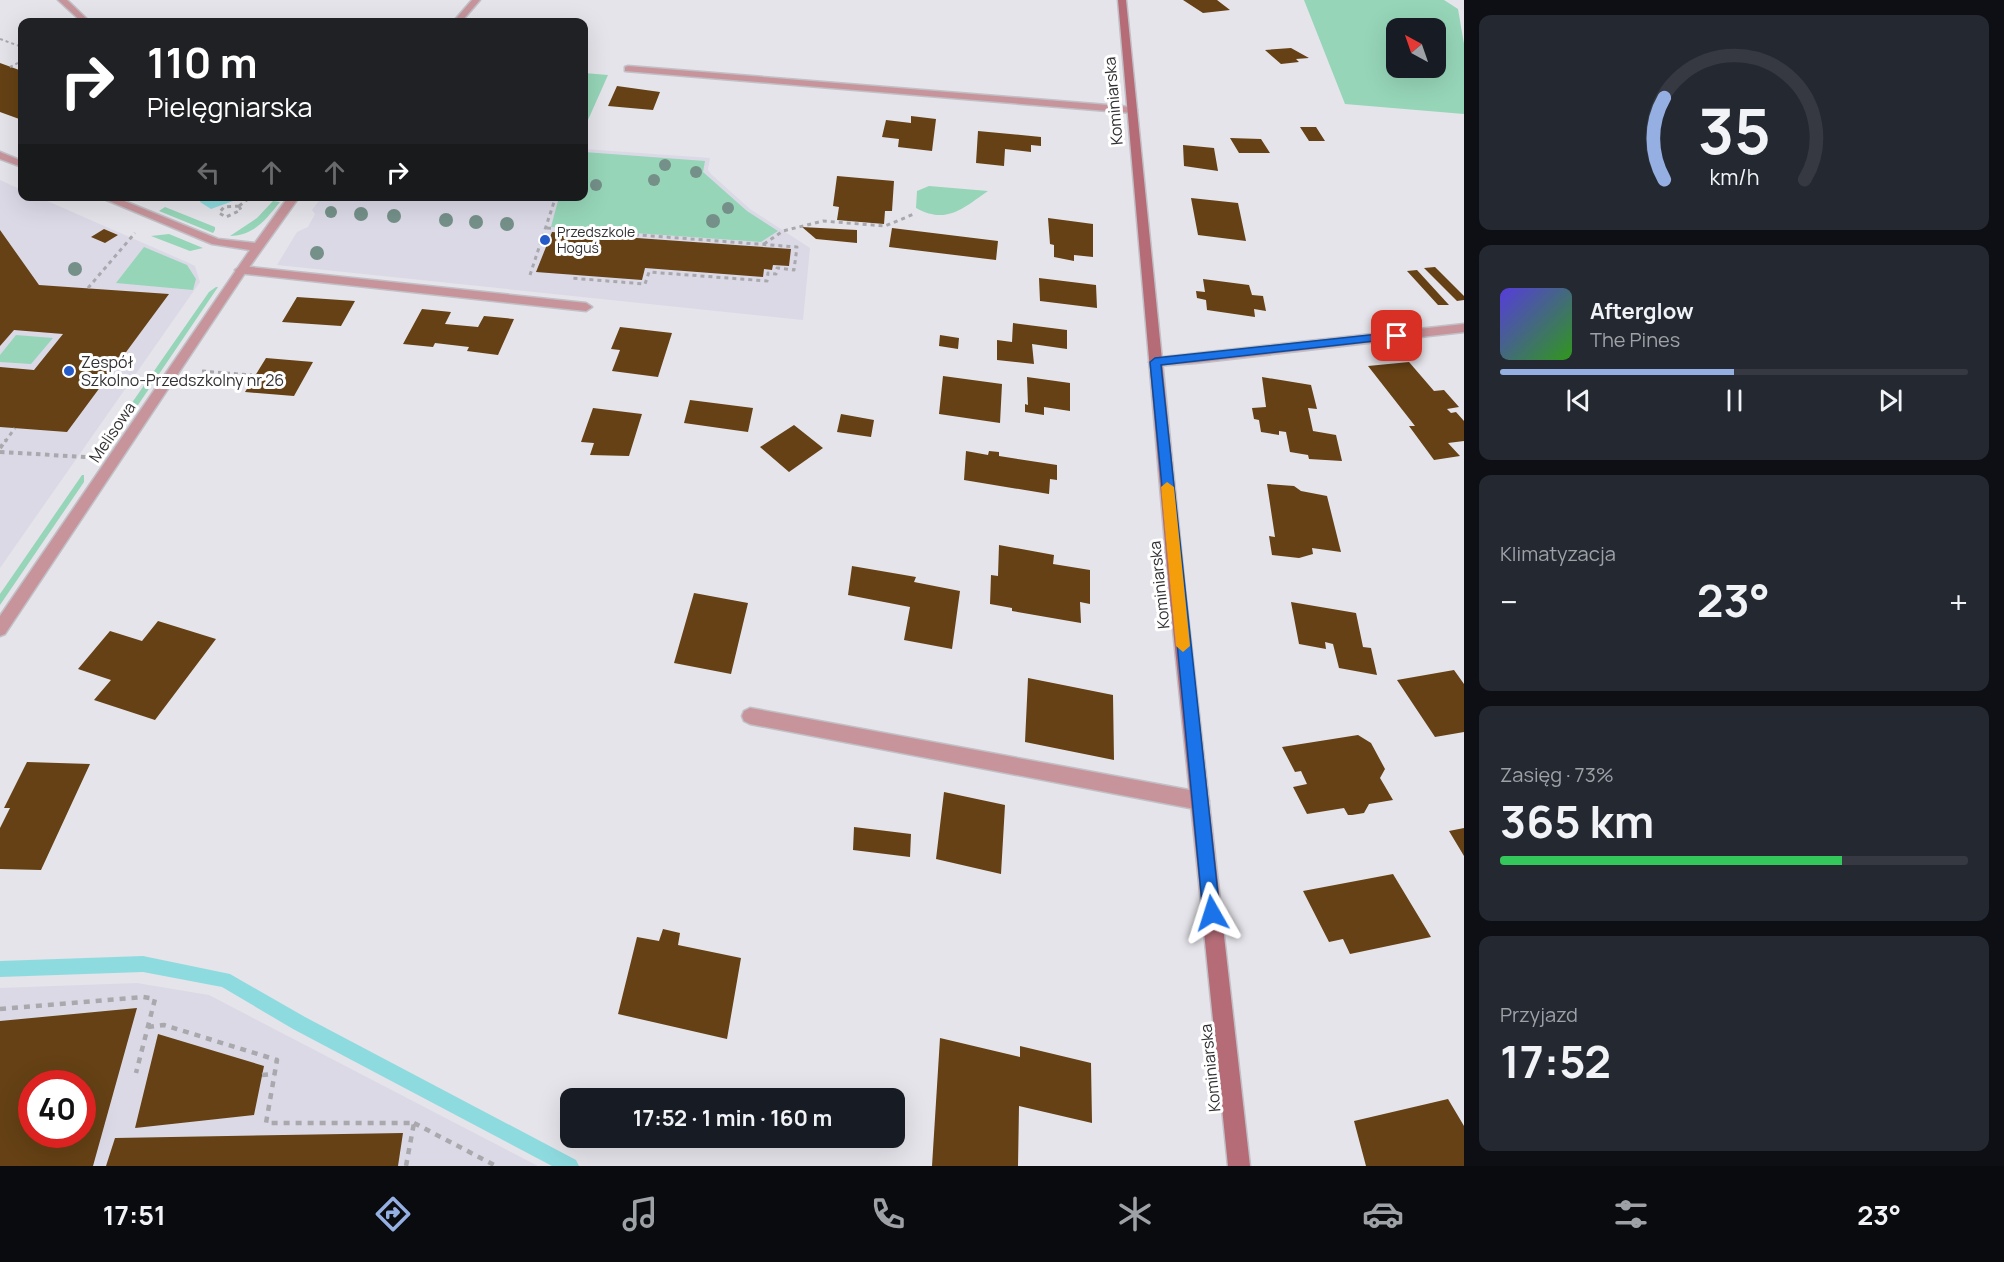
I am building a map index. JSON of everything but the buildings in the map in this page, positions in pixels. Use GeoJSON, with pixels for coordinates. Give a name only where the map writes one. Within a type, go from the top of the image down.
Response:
{"type":"FeatureCollection","features":[{"type":"Feature","properties":{"kind":"street"},"geometry":{"type":"LineString","coordinates":[[62,0],[82,18]]}},
{"type":"Feature","properties":{"kind":"street"},"geometry":{"type":"LineString","coordinates":[[460,18],[476,0]]}},
{"type":"Feature","properties":{"kind":"street","name":"Kominiarska"},"geometry":{"type":"LineString","coordinates":[[1122,0],[1155,362],[1239,1166]]}},
{"type":"Feature","properties":{"kind":"street"},"geometry":{"type":"LineString","coordinates":[[628,69],[1132,110]]}},
{"type":"Feature","properties":{"kind":"street"},"geometry":{"type":"LineString","coordinates":[[0,155],[18,162]]}},
{"type":"Feature","properties":{"kind":"street"},"geometry":{"type":"LineString","coordinates":[[114,201],[216,242],[257,248]]}},
{"type":"Feature","properties":{"kind":"street","name":"Melisowa"},"geometry":{"type":"LineString","coordinates":[[0,629],[241,270],[291,201]]}},
{"type":"Feature","properties":{"kind":"street"},"geometry":{"type":"LineString","coordinates":[[241,270],[586,307]]}},
{"type":"Feature","properties":{"kind":"street"},"geometry":{"type":"LineString","coordinates":[[1155,362],[1464,328]]}},
{"type":"Feature","properties":{"kind":"street"},"geometry":{"type":"LineString","coordinates":[[750,716],[1200,801]]}},
{"type":"Feature","properties":{"kind":"path"},"geometry":{"type":"LineString","coordinates":[[0,39],[18,46]]}},
{"type":"Feature","properties":{"kind":"path"},"geometry":{"type":"LineString","coordinates":[[10,67],[18,63]]}},
{"type":"Feature","properties":{"kind":"path"},"geometry":{"type":"LineString","coordinates":[[239,206],[241,210],[237,214],[226,217],[219,213],[227,206],[239,206],[246,201]]}},
{"type":"Feature","properties":{"kind":"path"},"geometry":{"type":"LineString","coordinates":[[540,276],[528,275],[547,228],[555,201]]}},
{"type":"Feature","properties":{"kind":"path"},"geometry":{"type":"LineString","coordinates":[[764,244],[786,230],[823,221],[885,226],[914,214]]}},
{"type":"Feature","properties":{"kind":"path"},"geometry":{"type":"LineString","coordinates":[[547,228],[797,247],[794,270],[777,268],[776,273],[768,273],[767,281],[649,272],[645,284],[563,278]]}},
{"type":"Feature","properties":{"kind":"path"},"geometry":{"type":"LineString","coordinates":[[88,288],[135,233]]}},
{"type":"Feature","properties":{"kind":"path"},"geometry":{"type":"LineString","coordinates":[[201,371],[252,375]]}},
{"type":"Feature","properties":{"kind":"path"},"geometry":{"type":"LineString","coordinates":[[15,428],[0,450],[86,457]]}},
{"type":"Feature","properties":{"kind":"path"},"geometry":{"type":"LineString","coordinates":[[0,1009],[143,997],[155,999],[136,1073]]}},
{"type":"Feature","properties":{"kind":"path"},"geometry":{"type":"LineString","coordinates":[[148,1027],[164,1025],[277,1060],[266,1123],[414,1123],[496,1166]]}},
{"type":"Feature","properties":{"kind":"path"},"geometry":{"type":"LineString","coordinates":[[262,1075],[275,1074]]}},
{"type":"Feature","properties":{"kind":"path"},"geometry":{"type":"LineString","coordinates":[[406,1166],[414,1123]]}},
{"type":"Feature","properties":{"kind":"shaded area","name":"Przedszkole Hoguś"},"geometry":{"type":"Polygon","coordinates":[[[588,149],[710,158],[708,170],[711,174],[750,209],[810,248],[803,320],[277,265],[297,232],[308,227],[315,214],[312,210],[319,201],[588,201],[588,149]]]}},
{"type":"Feature","properties":{"kind":"shaded area","name":"Zespół Szkolno-Przedszkolny nr 26"},"geometry":{"type":"Polygon","coordinates":[[[0,180],[18,188],[18,201],[47,201],[195,266],[200,282],[0,568],[0,180]]]}},
{"type":"Feature","properties":{"kind":"shaded area"},"geometry":{"type":"Polygon","coordinates":[[[137,983],[209,995],[538,1166],[0,1166],[0,988],[137,983]]]}},
{"type":"Feature","properties":{"kind":"green space"},"geometry":{"type":"Polygon","coordinates":[[[1304,0],[1444,0],[1458,9],[1464,44],[1464,114],[1345,104],[1304,0]]]}},
{"type":"Feature","properties":{"kind":"green space"},"geometry":{"type":"Polygon","coordinates":[[[588,73],[608,75],[588,120],[588,73]]]}},
{"type":"Feature","properties":{"kind":"green space"},"geometry":{"type":"Polygon","coordinates":[[[588,152],[705,161],[703,172],[747,211],[778,231],[761,242],[551,227],[558,201],[588,201],[588,152]]]}},
{"type":"Feature","properties":{"kind":"green space"},"geometry":{"type":"Polygon","coordinates":[[[929,186],[988,191],[954,212],[937,215],[916,208],[917,191],[929,186]]]}},
{"type":"Feature","properties":{"kind":"green space"},"geometry":{"type":"Polygon","coordinates":[[[273,201],[280,202],[253,230],[230,236],[257,218],[273,201]]]}},
{"type":"Feature","properties":{"kind":"green space"},"geometry":{"type":"Polygon","coordinates":[[[165,207],[215,227],[215,230],[213,233],[159,211],[165,207]]]}},
{"type":"Feature","properties":{"kind":"green space"},"geometry":{"type":"Polygon","coordinates":[[[169,234],[203,248],[190,251],[151,236],[169,234]]]}},
{"type":"Feature","properties":{"kind":"green space"},"geometry":{"type":"Polygon","coordinates":[[[144,247],[187,265],[196,279],[193,290],[116,283],[144,247]]]}},
{"type":"Feature","properties":{"kind":"green space"},"geometry":{"type":"Polygon","coordinates":[[[218,287],[119,433],[106,440],[209,292],[218,287]]]}},
{"type":"Feature","properties":{"kind":"green space"},"geometry":{"type":"Polygon","coordinates":[[[16,335],[53,338],[31,364],[0,362],[0,355],[16,335]]]}},
{"type":"Feature","properties":{"kind":"green space"},"geometry":{"type":"Polygon","coordinates":[[[84,475],[84,482],[0,605],[0,594],[84,475]]]}},
{"type":"Feature","properties":{"kind":"water"},"geometry":{"type":"Polygon","coordinates":[[[200,201],[233,201],[211,209],[200,201]]]}},
{"type":"Feature","properties":{"kind":"waterway"},"geometry":{"type":"LineString","coordinates":[[0,969],[143,964],[224,980],[299,1023],[570,1166]]}},
{"type":"Feature","properties":{"kind":"slow traffic"},"geometry":{"type":"LineString","coordinates":[[1167,487],[1183,646]]}},
{"type":"Feature","properties":{"kind":"place","name":"Przedszkole Hoguś"},"geometry":{"type":"Point","coordinates":[545,240]}},
{"type":"Feature","properties":{"kind":"place","name":"Zespół Szkolno-Przedszkolny nr 26"},"geometry":{"type":"Point","coordinates":[69,371]}},
{"type":"Feature","properties":{"kind":"route"},"geometry":{"type":"LineString","coordinates":[[1212,913],[1155,362],[1397,336]]}}]}
